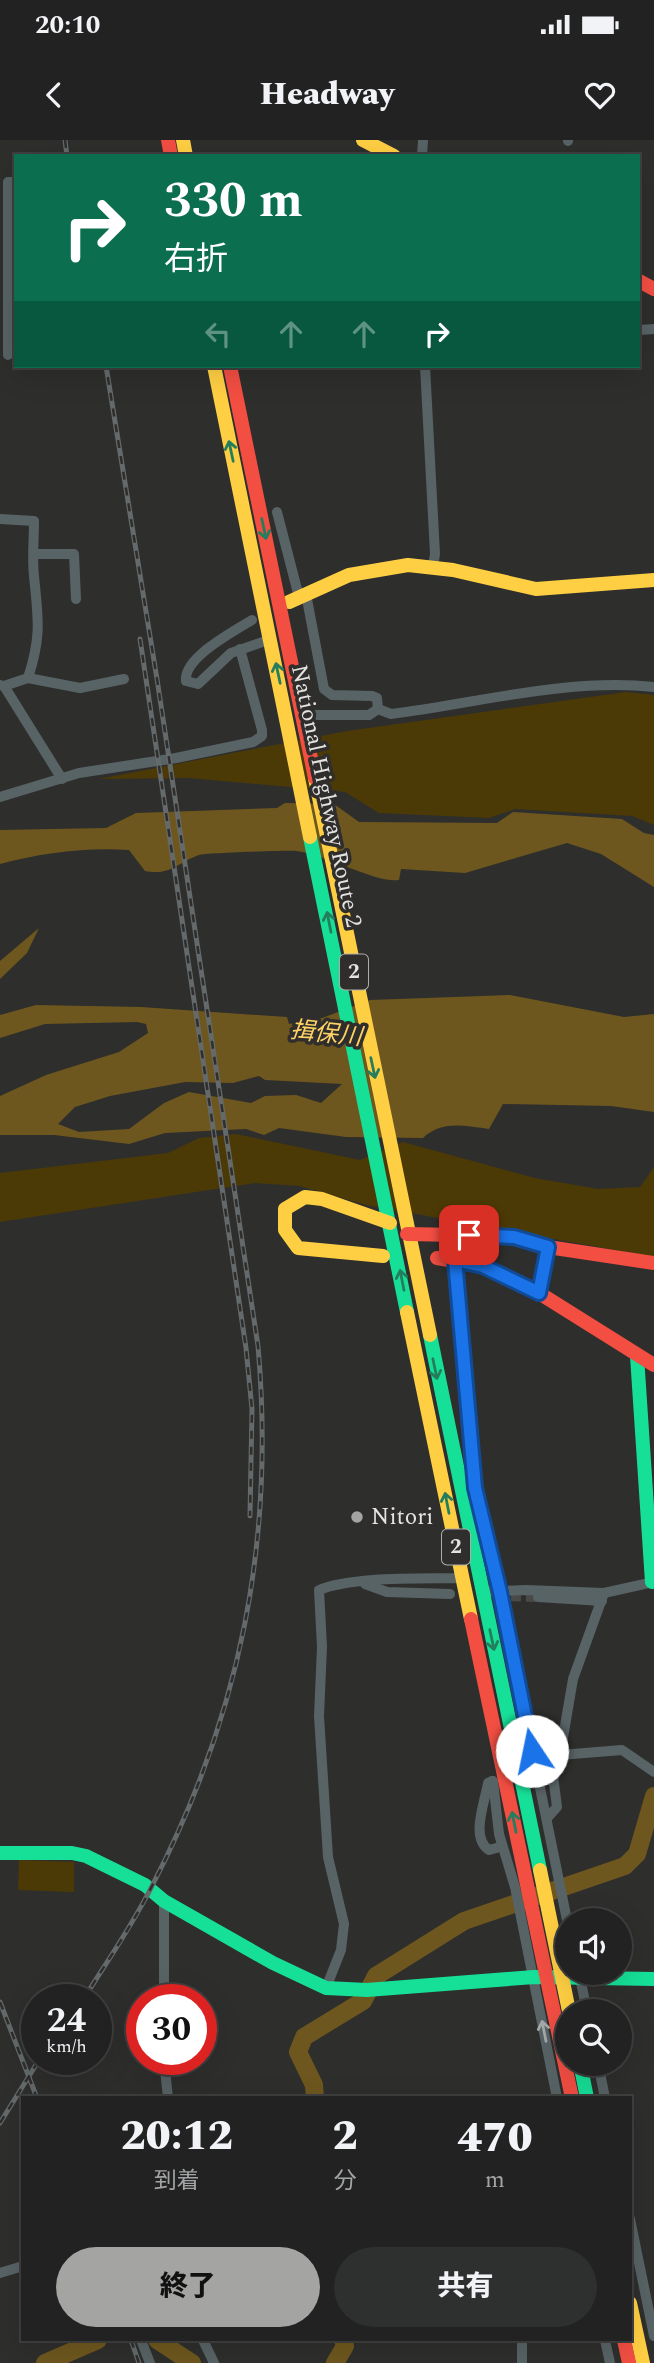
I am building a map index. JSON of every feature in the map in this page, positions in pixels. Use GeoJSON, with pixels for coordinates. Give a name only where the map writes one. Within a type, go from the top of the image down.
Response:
{"type":"FeatureCollection","features":[{"type":"Feature","properties":{"kind":"main road"},"geometry":{"type":"LineString","coordinates":[[363,140],[390,154]]}},
{"type":"Feature","properties":{"kind":"main road","name":"National Highway Route 2"},"geometry":{"type":"LineString","coordinates":[[214,368],[271,639],[299,738],[402,1206],[547,1906],[548,1979],[561,1999]]}},
{"type":"Feature","properties":{"kind":"main road","name":"National Highway Route 2"},"geometry":{"type":"LineString","coordinates":[[230,368],[302,715],[299,738],[386,1205],[462,1578],[521,1888],[548,1979],[572,2096]]}},
{"type":"Feature","properties":{"kind":"main road"},"geometry":{"type":"LineString","coordinates":[[298,598],[368,568],[391,564],[433,566],[538,590],[654,580]]}},
{"type":"Feature","properties":{"kind":"main road"},"geometry":{"type":"LineString","coordinates":[[383,1256],[298,1248],[285,1231],[283,1218],[285,1209],[305,1197],[322,1199],[390,1223]]}},
{"type":"Feature","properties":{"kind":"main road"},"geometry":{"type":"LineString","coordinates":[[407,1234],[514,1237],[548,1247],[654,1263]]}},
{"type":"Feature","properties":{"kind":"main road"},"geometry":{"type":"LineString","coordinates":[[539,1293],[548,1247]]}},
{"type":"Feature","properties":{"kind":"main road"},"geometry":{"type":"LineString","coordinates":[[437,1258],[483,1266],[539,1293],[637,1356],[654,1364]]}},
{"type":"Feature","properties":{"kind":"main road"},"geometry":{"type":"LineString","coordinates":[[637,1356],[653,1582]]}},
{"type":"Feature","properties":{"kind":"main road"},"geometry":{"type":"LineString","coordinates":[[0,1853],[72,1853],[86,1856],[145,1885],[164,1901],[307,1982],[326,1988],[367,1990],[555,1978]]}},
{"type":"Feature","properties":{"kind":"main road"},"geometry":{"type":"LineString","coordinates":[[632,1978],[654,1979]]}},
{"type":"Feature","properties":{"kind":"main road"},"geometry":{"type":"LineString","coordinates":[[583,2076],[587,2096]]}},
{"type":"Feature","properties":{"kind":"main road"},"geometry":{"type":"LineString","coordinates":[[632,2313],[642,2363]]}},
{"type":"Feature","properties":{"kind":"main road"},"geometry":{"type":"LineString","coordinates":[[624,2341],[629,2363]]}},
{"type":"Feature","properties":{"kind":"street"},"geometry":{"type":"LineString","coordinates":[[8,355],[12,299],[8,182],[14,182]]}},
{"type":"Feature","properties":{"kind":"street"},"geometry":{"type":"LineString","coordinates":[[425,368],[433,566]]}},
{"type":"Feature","properties":{"kind":"street"},"geometry":{"type":"LineString","coordinates":[[277,512],[324,689],[332,695],[372,696],[377,698],[377,709]]}},
{"type":"Feature","properties":{"kind":"street"},"geometry":{"type":"LineString","coordinates":[[0,519],[34,521],[40,620],[38,649],[28,678]]}},
{"type":"Feature","properties":{"kind":"street"},"geometry":{"type":"LineString","coordinates":[[34,554],[74,554],[76,599]]}},
{"type":"Feature","properties":{"kind":"street"},"geometry":{"type":"LineString","coordinates":[[252,620],[214,644],[188,668],[186,681],[198,684],[240,649],[271,639]]}},
{"type":"Feature","properties":{"kind":"street"},"geometry":{"type":"LineString","coordinates":[[0,797],[98,769],[176,758],[253,742],[262,736],[240,649]]}},
{"type":"Feature","properties":{"kind":"street"},"geometry":{"type":"LineString","coordinates":[[62,779],[2,685],[28,678],[80,688],[124,679]]}},
{"type":"Feature","properties":{"kind":"street"},"geometry":{"type":"LineString","coordinates":[[377,709],[391,714],[557,689],[628,684],[654,687]]}},
{"type":"Feature","properties":{"kind":"street"},"geometry":{"type":"LineString","coordinates":[[302,715],[369,715],[377,709]]}},
{"type":"Feature","properties":{"kind":"street"},"geometry":{"type":"LineString","coordinates":[[455,1260],[475,1488],[500,1592],[564,1908]]}},
{"type":"Feature","properties":{"kind":"street"},"geometry":{"type":"LineString","coordinates":[[326,1988],[341,1950],[344,1924],[328,1857],[320,1716],[322,1647],[319,1590],[361,1583],[462,1578]]}},
{"type":"Feature","properties":{"kind":"street"},"geometry":{"type":"LineString","coordinates":[[538,1597],[603,1597],[653,1582]]}},
{"type":"Feature","properties":{"kind":"street"},"geometry":{"type":"LineString","coordinates":[[361,1583],[387,1592],[450,1594]]}},
{"type":"Feature","properties":{"kind":"street"},"geometry":{"type":"LineString","coordinates":[[481,1592],[603,1597]]}},
{"type":"Feature","properties":{"kind":"street"},"geometry":{"type":"LineString","coordinates":[[549,1816],[557,1807],[555,1754],[573,1679],[603,1597]]}},
{"type":"Feature","properties":{"kind":"street"},"geometry":{"type":"LineString","coordinates":[[517,1754],[532,1751],[555,1754],[622,1750],[654,1772]]}},
{"type":"Feature","properties":{"kind":"street"},"geometry":{"type":"LineString","coordinates":[[499,1777],[488,1783],[480,1827],[481,1840],[489,1850],[500,1847]]}},
{"type":"Feature","properties":{"kind":"street"},"geometry":{"type":"LineString","coordinates":[[164,1901],[164,1984]]}},
{"type":"Feature","properties":{"kind":"street"},"geometry":{"type":"LineString","coordinates":[[548,1979],[557,2096]]}},
{"type":"Feature","properties":{"kind":"street"},"geometry":{"type":"LineString","coordinates":[[166,2075],[168,2096]]}},
{"type":"Feature","properties":{"kind":"street"},"geometry":{"type":"LineString","coordinates":[[601,2076],[605,2096]]}},
{"type":"Feature","properties":{"kind":"street"},"geometry":{"type":"LineString","coordinates":[[632,2229],[654,2336]]}},
{"type":"Feature","properties":{"kind":"street"},"geometry":{"type":"LineString","coordinates":[[0,2273],[21,2267]]}},
{"type":"Feature","properties":{"kind":"street"},"geometry":{"type":"LineString","coordinates":[[141,2341],[150,2363]]}},
{"type":"Feature","properties":{"kind":"street"},"geometry":{"type":"LineString","coordinates":[[203,2341],[214,2363]]}},
{"type":"Feature","properties":{"kind":"street"},"geometry":{"type":"LineString","coordinates":[[522,2341],[522,2363]]}},
{"type":"Feature","properties":{"kind":"street"},"geometry":{"type":"LineString","coordinates":[[605,2341],[610,2363]]}},
{"type":"Feature","properties":{"kind":"shaded area"},"geometry":{"type":"Polygon","coordinates":[[[626,692],[654,695],[654,825],[632,816],[515,809],[489,818],[379,813],[345,792],[189,778],[99,779],[347,731],[626,692]]]}},
{"type":"Feature","properties":{"kind":"shaded area"},"geometry":{"type":"Polygon","coordinates":[[[236,1134],[360,1160],[403,1142],[535,1178],[598,1189],[640,1187],[654,1167],[654,1257],[366,1205],[300,1186],[255,1183],[0,1222],[0,1173],[168,1153],[199,1138],[236,1134]]]}},
{"type":"Feature","properties":{"kind":"shaded area"},"geometry":{"type":"Polygon","coordinates":[[[19,1860],[74,1862],[74,1892],[18,1890],[19,1860]]]}},
{"type":"Feature","properties":{"kind":"water"},"geometry":{"type":"Polygon","coordinates":[[[285,803],[334,804],[359,822],[497,823],[513,812],[622,819],[644,833],[654,835],[654,887],[601,854],[567,843],[465,873],[401,869],[399,880],[378,878],[321,857],[296,851],[199,855],[161,872],[145,871],[129,850],[64,852],[0,864],[0,830],[106,828],[136,813],[277,808],[285,803]]]}},
{"type":"Feature","properties":{"kind":"water"},"geometry":{"type":"Polygon","coordinates":[[[39,928],[27,953],[0,979],[0,961],[39,928]]]}},
{"type":"Feature","properties":{"kind":"water","name":"揖保川"},"geometry":{"type":"Polygon","coordinates":[[[510,995],[624,1017],[654,1014],[654,1112],[611,1106],[503,1104],[489,1129],[446,1126],[423,1138],[346,1137],[279,1128],[264,1135],[246,1129],[165,1133],[129,1144],[54,1135],[0,1135],[0,1096],[46,1075],[119,1052],[148,1033],[146,1024],[137,1022],[45,1024],[0,1038],[0,1015],[36,1005],[141,1007],[287,1017],[289,1024],[322,1018],[370,1000],[510,995]],[[259,1076],[233,1083],[185,1082],[110,1096],[75,1107],[58,1124],[79,1132],[129,1129],[164,1103],[189,1092],[251,1103],[265,1096],[296,1095],[321,1103],[342,1084],[265,1080],[259,1076]]]}},
{"type":"Feature","properties":{"kind":"waterway"},"geometry":{"type":"LineString","coordinates":[[315,2096],[314,2085],[298,2052],[304,2037],[363,2001],[376,1976],[464,1921],[625,1866],[637,1854],[654,1796]]}},
{"type":"Feature","properties":{"kind":"waterway"},"geometry":{"type":"LineString","coordinates":[[45,2363],[96,2341]]}},
{"type":"Feature","properties":{"kind":"waterway"},"geometry":{"type":"LineString","coordinates":[[159,2341],[192,2363]]}},
{"type":"Feature","properties":{"kind":"waterway"},"geometry":{"type":"LineString","coordinates":[[335,2363],[345,2346],[343,2341]]}},
{"type":"Feature","properties":{"kind":"tunnel"},"geometry":{"type":"LineString","coordinates":[[496,1596],[538,1597]]}},
{"type":"Feature","properties":{"kind":"railway"},"geometry":{"type":"LineString","coordinates":[[65,140],[67,154]]}},
{"type":"Feature","properties":{"kind":"railway"},"geometry":{"type":"LineString","coordinates":[[93,1984],[152,1886],[183,1821],[209,1756],[229,1690],[245,1624],[255,1556],[261,1488],[262,1418],[258,1346],[157,679],[106,368]]}},
{"type":"Feature","properties":{"kind":"railway"},"geometry":{"type":"LineString","coordinates":[[140,639],[246,1348],[252,1409],[250,1516]]}},
{"type":"Feature","properties":{"kind":"railway"},"geometry":{"type":"LineString","coordinates":[[0,2002],[36,2096]]}},
{"type":"Feature","properties":{"kind":"railway"},"geometry":{"type":"LineString","coordinates":[[0,2123],[30,2075]]}},
{"type":"Feature","properties":{"kind":"railway"},"geometry":{"type":"LineString","coordinates":[[131,2341],[139,2363]]}},
{"type":"Feature","properties":{"kind":"traffic: fast"},"geometry":{"type":"LineString","coordinates":[[310,837],[407,1312]]}},
{"type":"Feature","properties":{"kind":"traffic: fast"},"geometry":{"type":"LineString","coordinates":[[539,1293],[548,1247]]}},
{"type":"Feature","properties":{"kind":"traffic: fast"},"geometry":{"type":"LineString","coordinates":[[430,1335],[540,1870]]}},
{"type":"Feature","properties":{"kind":"traffic: fast"},"geometry":{"type":"LineString","coordinates":[[637,1356],[652,1582]]}},
{"type":"Feature","properties":{"kind":"traffic: fast"},"geometry":{"type":"LineString","coordinates":[[0,1853],[72,1853],[86,1856],[145,1885],[164,1901],[273,1963],[326,1988],[367,1990],[534,1977],[654,1979]]}},
{"type":"Feature","properties":{"kind":"traffic: fast"},"geometry":{"type":"LineString","coordinates":[[583,2076],[587,2096]]}},
{"type":"Feature","properties":{"kind":"traffic: slow"},"geometry":{"type":"LineString","coordinates":[[183,140],[186,154]]}},
{"type":"Feature","properties":{"kind":"traffic: slow"},"geometry":{"type":"LineString","coordinates":[[363,140],[390,154]]}},
{"type":"Feature","properties":{"kind":"traffic: slow"},"geometry":{"type":"LineString","coordinates":[[214,368],[310,837]]}},
{"type":"Feature","properties":{"kind":"traffic: slow"},"geometry":{"type":"LineString","coordinates":[[289,602],[349,575],[408,565],[453,570],[536,589],[654,580]]}},
{"type":"Feature","properties":{"kind":"traffic: slow"},"geometry":{"type":"LineString","coordinates":[[315,778],[430,1335]]}},
{"type":"Feature","properties":{"kind":"traffic: slow"},"geometry":{"type":"LineString","coordinates":[[383,1256],[298,1248],[285,1230],[285,1209],[305,1197],[322,1199],[390,1223]]}},
{"type":"Feature","properties":{"kind":"traffic: slow"},"geometry":{"type":"LineString","coordinates":[[407,1312],[471,1619]]}},
{"type":"Feature","properties":{"kind":"traffic: slow"},"geometry":{"type":"LineString","coordinates":[[540,1870],[567,1999]]}},
{"type":"Feature","properties":{"kind":"traffic: slow"},"geometry":{"type":"LineString","coordinates":[[632,2312],[643,2363]]}},
{"type":"Feature","properties":{"kind":"traffic: jam"},"geometry":{"type":"LineString","coordinates":[[168,140],[171,154]]}},
{"type":"Feature","properties":{"kind":"traffic: jam"},"geometry":{"type":"LineString","coordinates":[[640,282],[654,289]]}},
{"type":"Feature","properties":{"kind":"traffic: jam"},"geometry":{"type":"LineString","coordinates":[[230,368],[315,778]]}},
{"type":"Feature","properties":{"kind":"traffic: jam"},"geometry":{"type":"LineString","coordinates":[[407,1234],[514,1236],[548,1247],[654,1263]]}},
{"type":"Feature","properties":{"kind":"traffic: jam"},"geometry":{"type":"LineString","coordinates":[[437,1258],[483,1266],[539,1293],[654,1365]]}},
{"type":"Feature","properties":{"kind":"traffic: jam"},"geometry":{"type":"LineString","coordinates":[[471,1619],[572,2096]]}},
{"type":"Feature","properties":{"kind":"traffic: jam"},"geometry":{"type":"LineString","coordinates":[[624,2341],[629,2363]]}},
{"type":"Feature","properties":{"kind":"place","name":"Nitori"},"geometry":{"type":"Point","coordinates":[357,1517]}},
{"type":"Feature","properties":{"kind":"route"},"geometry":{"type":"LineString","coordinates":[[469,1235],[514,1237],[548,1247],[539,1293],[483,1266],[455,1260],[475,1488],[500,1592],[532,1751]]}}]}
